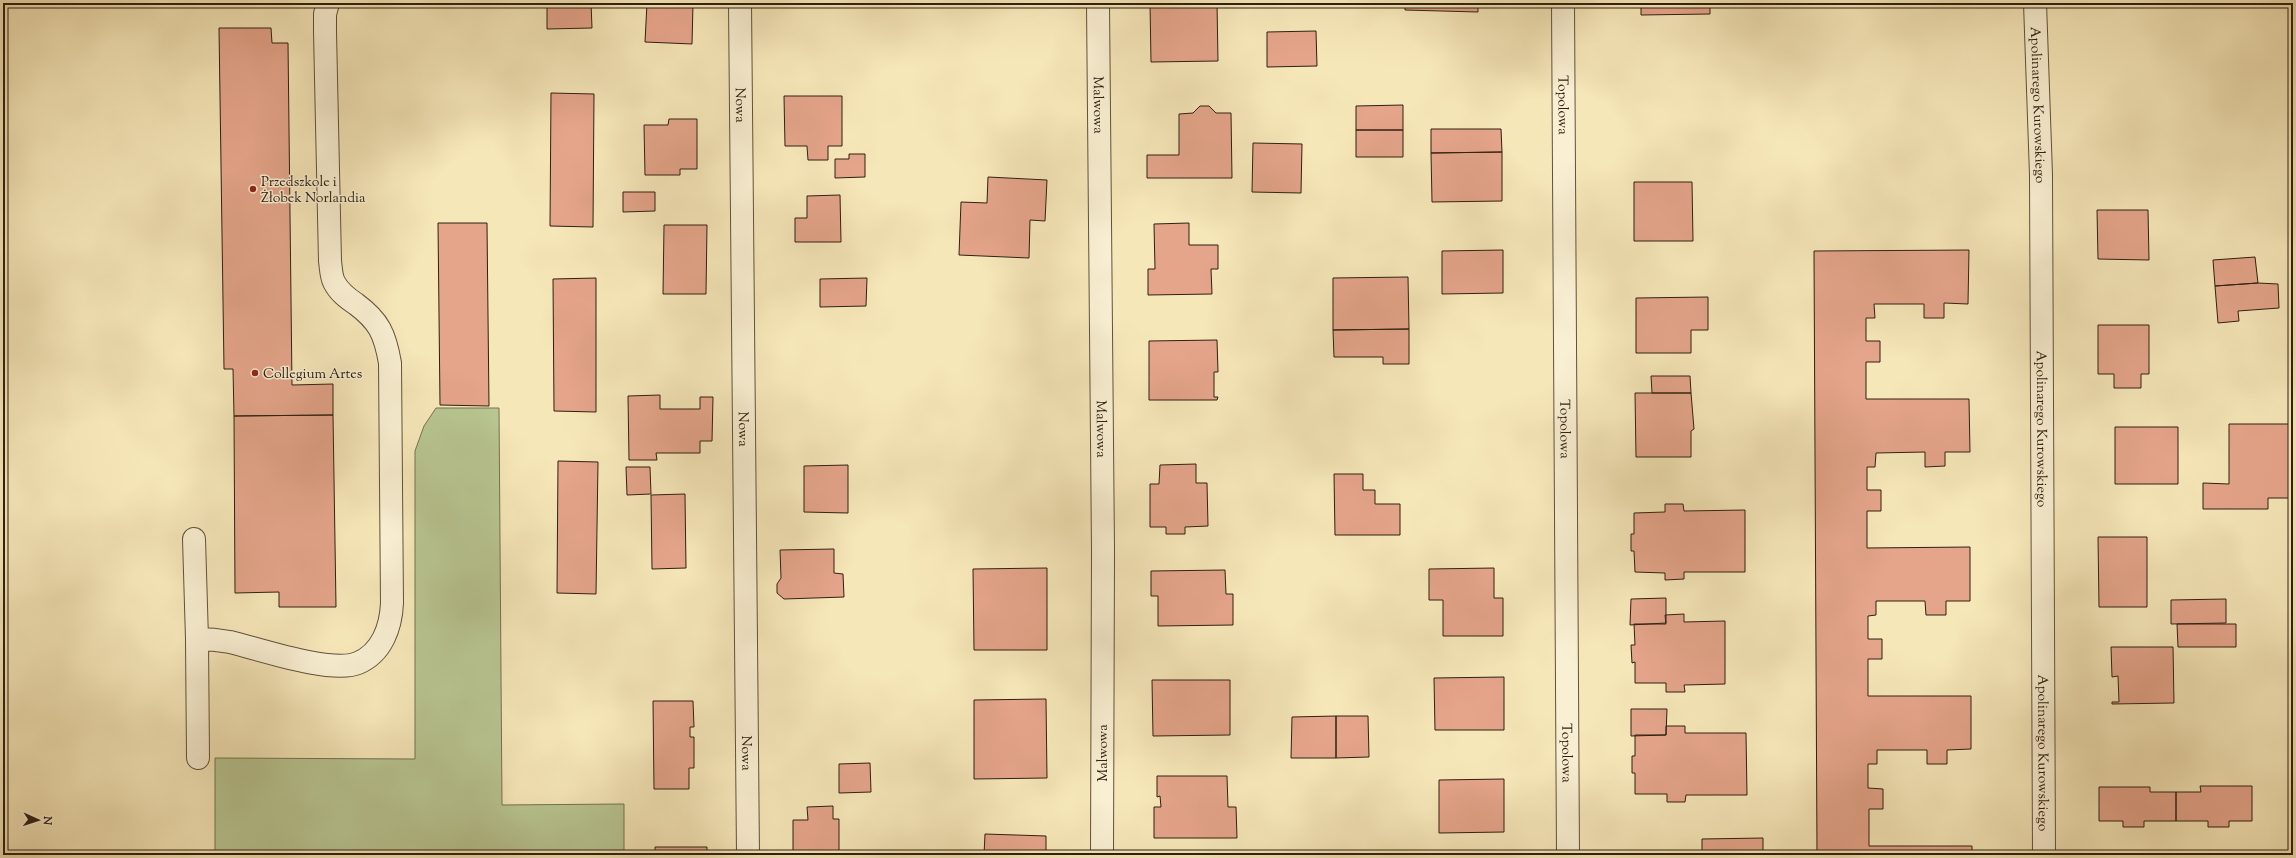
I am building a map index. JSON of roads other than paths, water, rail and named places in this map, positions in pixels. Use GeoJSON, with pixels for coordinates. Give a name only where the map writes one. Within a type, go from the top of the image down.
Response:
{"type":"FeatureCollection","features":[{"type":"Feature","properties":{"kind":"street"},"geometry":{"type":"LineString","coordinates":[[197,639],[229,642],[313,662],[342,666],[357,663],[372,655],[382,642],[392,614],[390,363],[387,345],[381,330],[371,316],[343,295],[334,282],[330,261],[325,32],[325,14],[328,3]]}},
{"type":"Feature","properties":{"kind":"street","name":"Nowa"},"geometry":{"type":"LineString","coordinates":[[740,3],[748,855]]}},
{"type":"Feature","properties":{"kind":"street","name":"Malwowa"},"geometry":{"type":"LineString","coordinates":[[1098,3],[1103,542],[1102,855]]}},
{"type":"Feature","properties":{"kind":"street","name":"Topolowa"},"geometry":{"type":"LineString","coordinates":[[1563,3],[1568,855]]}},
{"type":"Feature","properties":{"kind":"street","name":"Apolinarego Kurowskiego"},"geometry":{"type":"LineString","coordinates":[[2035,3],[2041,183],[2044,855]]}},
{"type":"Feature","properties":{"kind":"street"},"geometry":{"type":"LineString","coordinates":[[194,539],[198,758]]}},
{"type":"Feature","properties":{"kind":"place","name":"Przedszkole i Żłobek Norlandia"},"geometry":{"type":"Point","coordinates":[253,189]}},
{"type":"Feature","properties":{"kind":"place","name":"Collegium Artes"},"geometry":{"type":"Point","coordinates":[255,373]}}]}
